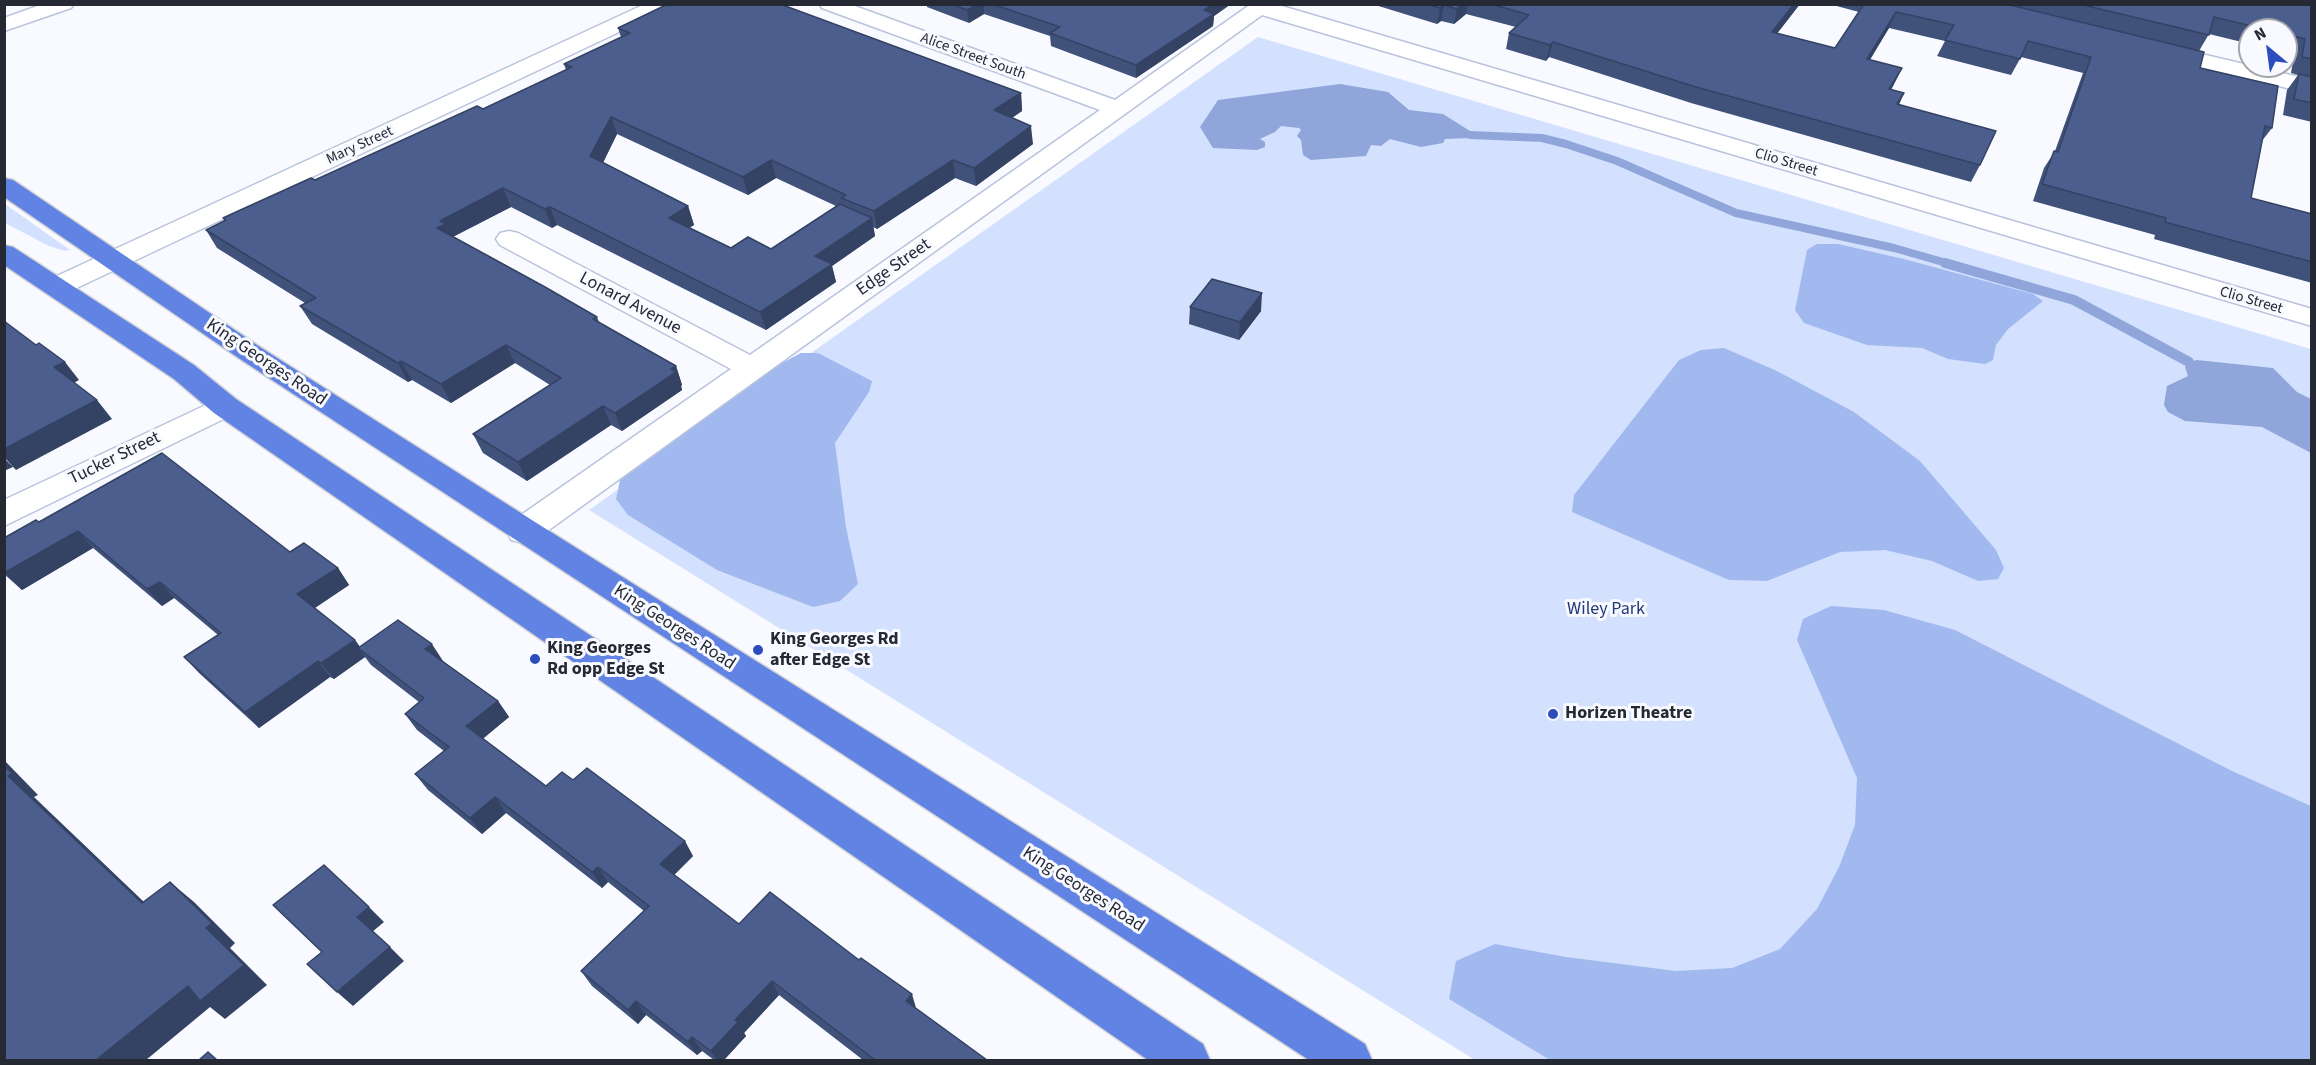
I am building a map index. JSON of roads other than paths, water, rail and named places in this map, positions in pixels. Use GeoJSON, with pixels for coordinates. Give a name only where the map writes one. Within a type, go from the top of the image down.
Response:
{"type":"FeatureCollection","features":[{"type":"Feature","properties":{"kind":"highway","name":"King Georges Road"},"geometry":{"type":"LineString","coordinates":[[4,185],[523,531],[1349,1060]]}},
{"type":"Feature","properties":{"kind":"highway"},"geometry":{"type":"LineString","coordinates":[[4,253],[184,372],[225,405],[1187,1060]]}},
{"type":"Feature","properties":{"kind":"street"},"geometry":{"type":"LineString","coordinates":[[4,26],[64,4]]}},
{"type":"Feature","properties":{"kind":"street","name":"Mary Street"},"geometry":{"type":"LineString","coordinates":[[56,287],[663,4]]}},
{"type":"Feature","properties":{"kind":"street","name":"Alice Street South"},"geometry":{"type":"LineString","coordinates":[[829,4],[1118,109]]}},
{"type":"Feature","properties":{"kind":"street","name":"Edge Street"},"geometry":{"type":"LineString","coordinates":[[523,531],[1262,6]]}},
{"type":"Feature","properties":{"kind":"street","name":"Clio Street"},"geometry":{"type":"LineString","coordinates":[[1262,6],[2312,318]]}},
{"type":"Feature","properties":{"kind":"street"},"geometry":{"type":"LineString","coordinates":[[875,21],[895,10]]}},
{"type":"Feature","properties":{"kind":"street"},"geometry":{"type":"LineString","coordinates":[[2139,46],[2312,87]]}},
{"type":"Feature","properties":{"kind":"street","name":"Lonard Avenue"},"geometry":{"type":"LineString","coordinates":[[509,239],[752,368]]}},
{"type":"Feature","properties":{"kind":"street","name":"Tucker Street"},"geometry":{"type":"LineString","coordinates":[[4,514],[225,405]]}},
{"type":"Feature","properties":{"kind":"waterway"},"geometry":{"type":"LineString","coordinates":[[1470,135],[1542,138],[1566,144],[1617,161],[1736,213],[1894,248],[1950,264]]}},
{"type":"Feature","properties":{"kind":"waterway"},"geometry":{"type":"LineString","coordinates":[[1945,263],[2074,300],[2189,362]]}},
{"type":"Feature","properties":{"kind":"place","name":"King Georges Rd after Edge St"},"geometry":{"type":"Point","coordinates":[758,650]}},
{"type":"Feature","properties":{"kind":"place","name":"King Georges Rd opp Edge St"},"geometry":{"type":"Point","coordinates":[535,659]}},
{"type":"Feature","properties":{"kind":"place","name":"Horizen Theatre"},"geometry":{"type":"Point","coordinates":[1553,714]}},
{"type":"Feature","properties":{"kind":"park label","name":"Wiley Park"},"geometry":{"type":"Point","coordinates":[1606,610]}}]}
